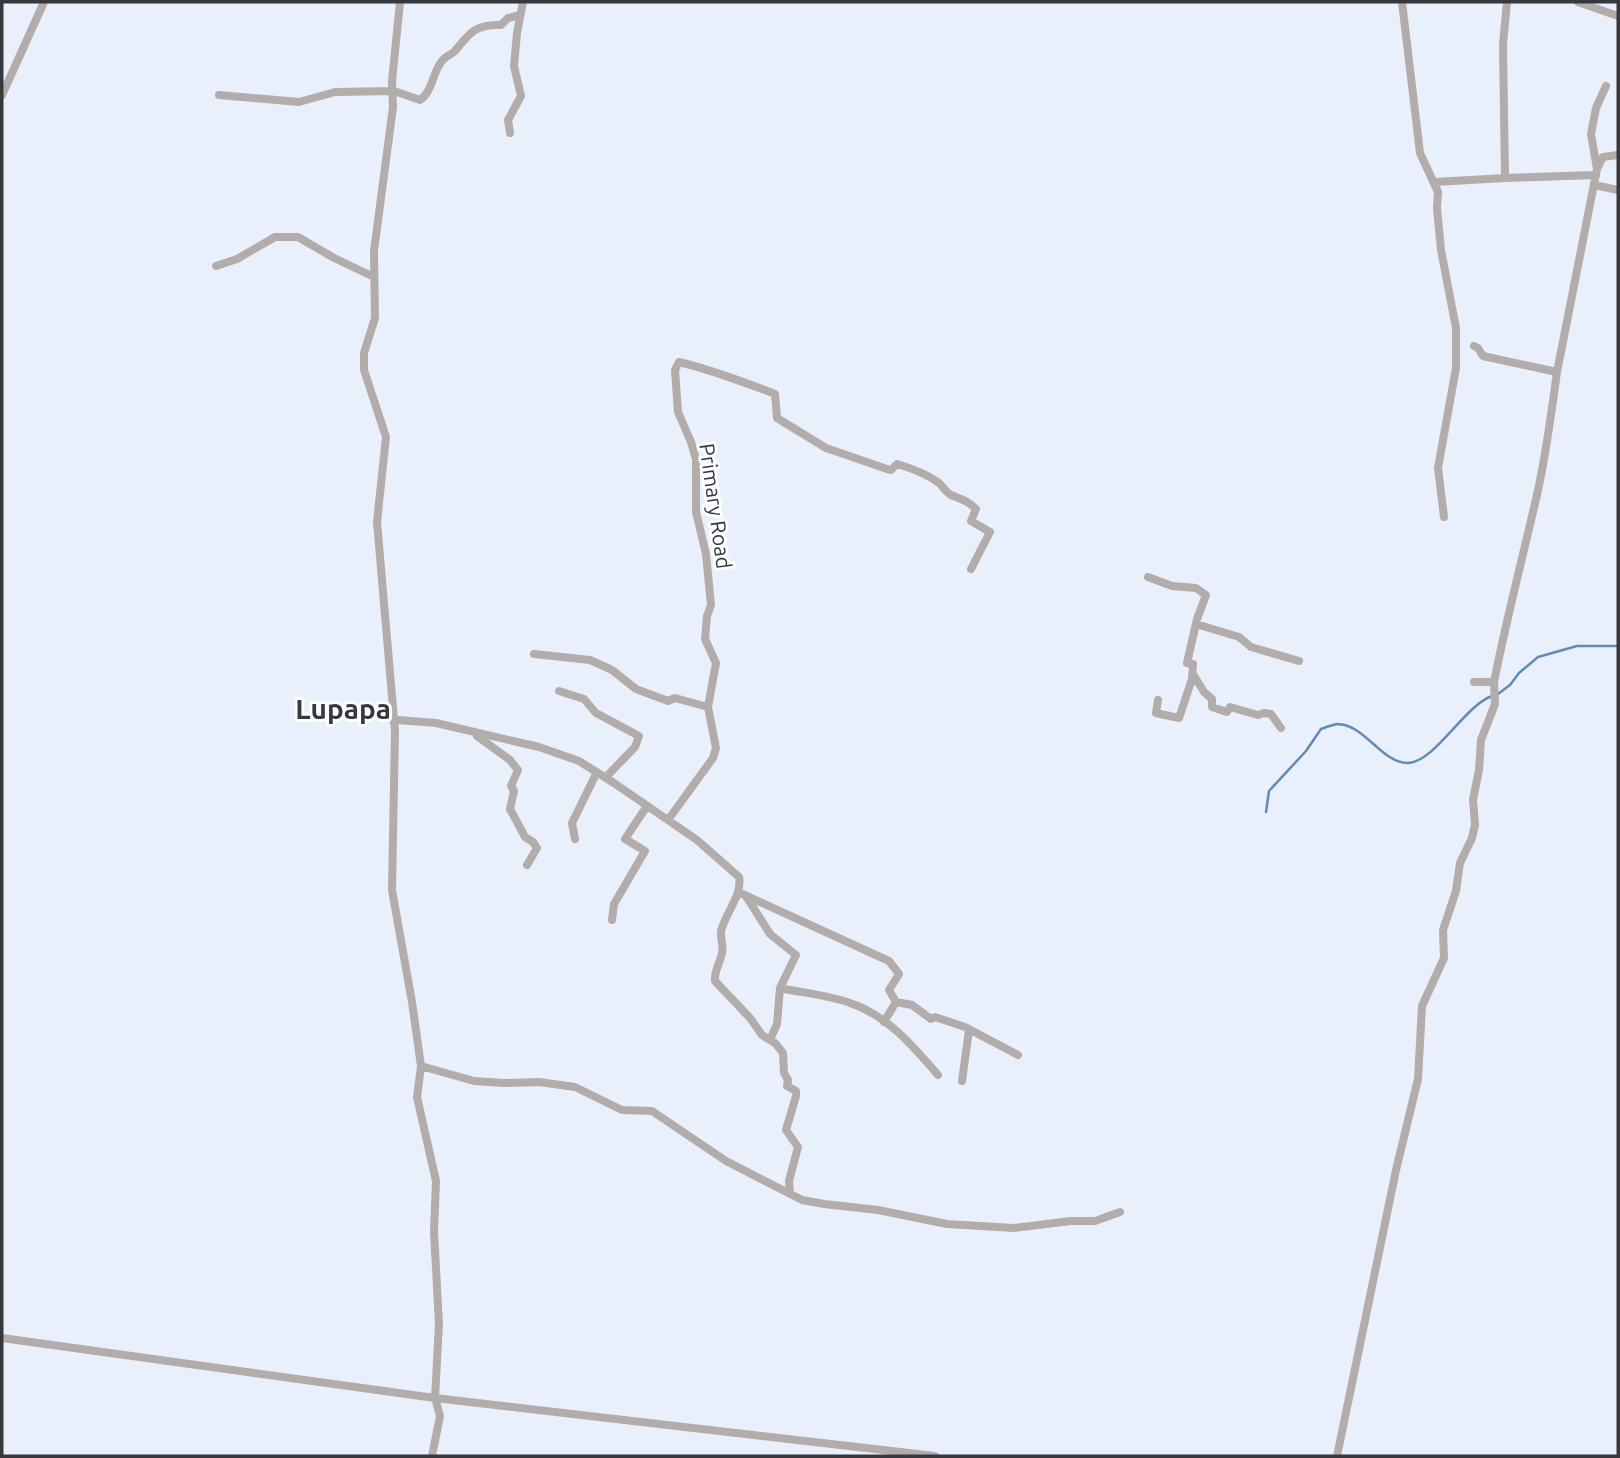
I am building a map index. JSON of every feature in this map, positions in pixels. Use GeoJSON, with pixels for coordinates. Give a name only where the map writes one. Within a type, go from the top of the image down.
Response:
{"type":"FeatureCollection","features":[{"type":"Feature","properties":{"kind":"street"},"geometry":{"type":"LineString","coordinates":[[2,95],[44,2]]}},
{"type":"Feature","properties":{"kind":"street"},"geometry":{"type":"LineString","coordinates":[[400,2],[392,81],[394,91],[377,214],[372,276],[374,318],[364,362],[374,407],[386,438],[377,522],[394,723],[392,890],[421,1066],[417,1097],[436,1181],[434,1232],[439,1324],[435,1398],[440,1416],[432,1456]]}},
{"type":"Feature","properties":{"kind":"street"},"geometry":{"type":"LineString","coordinates":[[510,133],[508,120],[521,96],[514,66],[523,2]]}},
{"type":"Feature","properties":{"kind":"street"},"geometry":{"type":"LineString","coordinates":[[1402,2],[1420,153],[1438,192],[1441,250],[1457,328],[1457,368],[1438,468],[1444,517]]}},
{"type":"Feature","properties":{"kind":"street"},"geometry":{"type":"LineString","coordinates":[[1505,178],[1503,44],[1507,2]]}},
{"type":"Feature","properties":{"kind":"street"},"geometry":{"type":"LineString","coordinates":[[1578,2],[1618,16]]}},
{"type":"Feature","properties":{"kind":"street"},"geometry":{"type":"LineString","coordinates":[[219,95],[299,102],[335,92],[394,91],[420,100],[427,94],[441,61],[450,56],[472,31],[486,24],[501,25],[508,18],[520,15]]}},
{"type":"Feature","properties":{"kind":"street"},"geometry":{"type":"LineString","coordinates":[[1336,1456],[1395,1170],[1418,1079],[1422,1006],[1444,958],[1443,930],[1457,891],[1460,863],[1475,825],[1473,800],[1481,740],[1495,704],[1494,682],[1550,427],[1557,372],[1596,172],[1591,134],[1596,108],[1606,86]]}},
{"type":"Feature","properties":{"kind":"street"},"geometry":{"type":"LineString","coordinates":[[1596,172],[1603,157],[1618,155]]}},
{"type":"Feature","properties":{"kind":"street"},"geometry":{"type":"LineString","coordinates":[[1435,182],[1596,172]]}},
{"type":"Feature","properties":{"kind":"street"},"geometry":{"type":"LineString","coordinates":[[1594,185],[1618,190]]}},
{"type":"Feature","properties":{"kind":"street"},"geometry":{"type":"LineString","coordinates":[[216,266],[237,259],[275,237],[298,237],[372,276]]}},
{"type":"Feature","properties":{"kind":"street"},"geometry":{"type":"LineString","coordinates":[[1474,346],[1483,356],[1557,372]]}},
{"type":"Feature","properties":{"kind":"street","name":"Primary Road"},"geometry":{"type":"LineString","coordinates":[[708,708],[716,663],[705,639],[711,605],[706,554],[696,512],[696,459],[678,412],[676,370],[679,362],[726,374],[775,394],[777,418],[808,438],[826,448],[891,470],[897,464],[925,474],[948,494],[974,506],[976,509],[971,522],[990,532],[971,569]]}},
{"type":"Feature","properties":{"kind":"street"},"geometry":{"type":"LineString","coordinates":[[1148,578],[1172,586],[1196,588],[1206,595],[1187,663],[1193,664],[1193,674],[1179,718],[1156,713],[1158,700]]}},
{"type":"Feature","properties":{"kind":"street"},"geometry":{"type":"LineString","coordinates":[[1196,624],[1238,637],[1251,647],[1299,662]]}},
{"type":"Feature","properties":{"kind":"street"},"geometry":{"type":"LineString","coordinates":[[534,654],[590,660],[612,670],[636,689],[668,701],[675,698],[708,708],[716,748],[713,758],[668,820]]}},
{"type":"Feature","properties":{"kind":"street"},"geometry":{"type":"LineString","coordinates":[[1193,674],[1204,692],[1212,699],[1212,707],[1227,712],[1230,707],[1258,715],[1271,714],[1281,728]]}},
{"type":"Feature","properties":{"kind":"street"},"geometry":{"type":"LineString","coordinates":[[1474,682],[1494,682]]}},
{"type":"Feature","properties":{"kind":"street"},"geometry":{"type":"LineString","coordinates":[[559,691],[584,699],[596,713],[639,736],[635,747],[606,777]]}},
{"type":"Feature","properties":{"kind":"street"},"geometry":{"type":"LineString","coordinates":[[394,723],[398,720],[436,723],[539,747],[579,761],[697,840],[739,877],[741,893],[770,934],[796,954],[780,988],[777,1024],[769,1040]]}},
{"type":"Feature","properties":{"kind":"street"},"geometry":{"type":"LineString","coordinates":[[472,732],[510,760],[517,770],[510,809],[525,837],[537,848],[527,865]]}},
{"type":"Feature","properties":{"kind":"street"},"geometry":{"type":"LineString","coordinates":[[575,839],[572,823],[597,772]]}},
{"type":"Feature","properties":{"kind":"street"},"geometry":{"type":"LineString","coordinates":[[612,920],[614,904],[645,851],[625,839],[647,806]]}},
{"type":"Feature","properties":{"kind":"street"},"geometry":{"type":"LineString","coordinates":[[741,893],[889,961],[899,974],[889,990],[896,1002],[912,1006],[931,1018],[935,1017],[969,1030],[1018,1055]]}},
{"type":"Feature","properties":{"kind":"street"},"geometry":{"type":"LineString","coordinates":[[741,893],[721,933],[723,951],[715,981],[750,1018],[762,1035],[783,1053],[787,1086],[796,1091],[786,1130],[798,1147],[789,1181],[790,1194]]}},
{"type":"Feature","properties":{"kind":"street"},"geometry":{"type":"LineString","coordinates":[[780,988],[851,1003],[902,1035],[938,1075]]}},
{"type":"Feature","properties":{"kind":"street"},"geometry":{"type":"LineString","coordinates":[[884,1022],[896,1002]]}},
{"type":"Feature","properties":{"kind":"street"},"geometry":{"type":"LineString","coordinates":[[962,1081],[969,1030]]}},
{"type":"Feature","properties":{"kind":"street"},"geometry":{"type":"LineString","coordinates":[[421,1066],[474,1081],[539,1082],[575,1087],[622,1110],[652,1111],[726,1161],[790,1194],[824,1205],[878,1210],[947,1224],[1014,1228],[1095,1221],[1120,1212]]}},
{"type":"Feature","properties":{"kind":"street"},"geometry":{"type":"LineString","coordinates":[[2,1338],[435,1398],[935,1456]]}},
{"type":"Feature","properties":{"kind":"waterway"},"geometry":{"type":"LineString","coordinates":[[1498,694],[1538,657],[1577,646],[1618,646]]}},
{"type":"Feature","properties":{"kind":"waterway"},"geometry":{"type":"LineString","coordinates":[[1266,812],[1269,791],[1306,751],[1321,729],[1337,724],[1347,726],[1365,736],[1389,757],[1408,763],[1429,754],[1471,711],[1492,696]]}},
{"type":"Feature","properties":{"kind":"district","name":"Lupapa"},"geometry":{"type":"Point","coordinates":[343,708]}}]}
